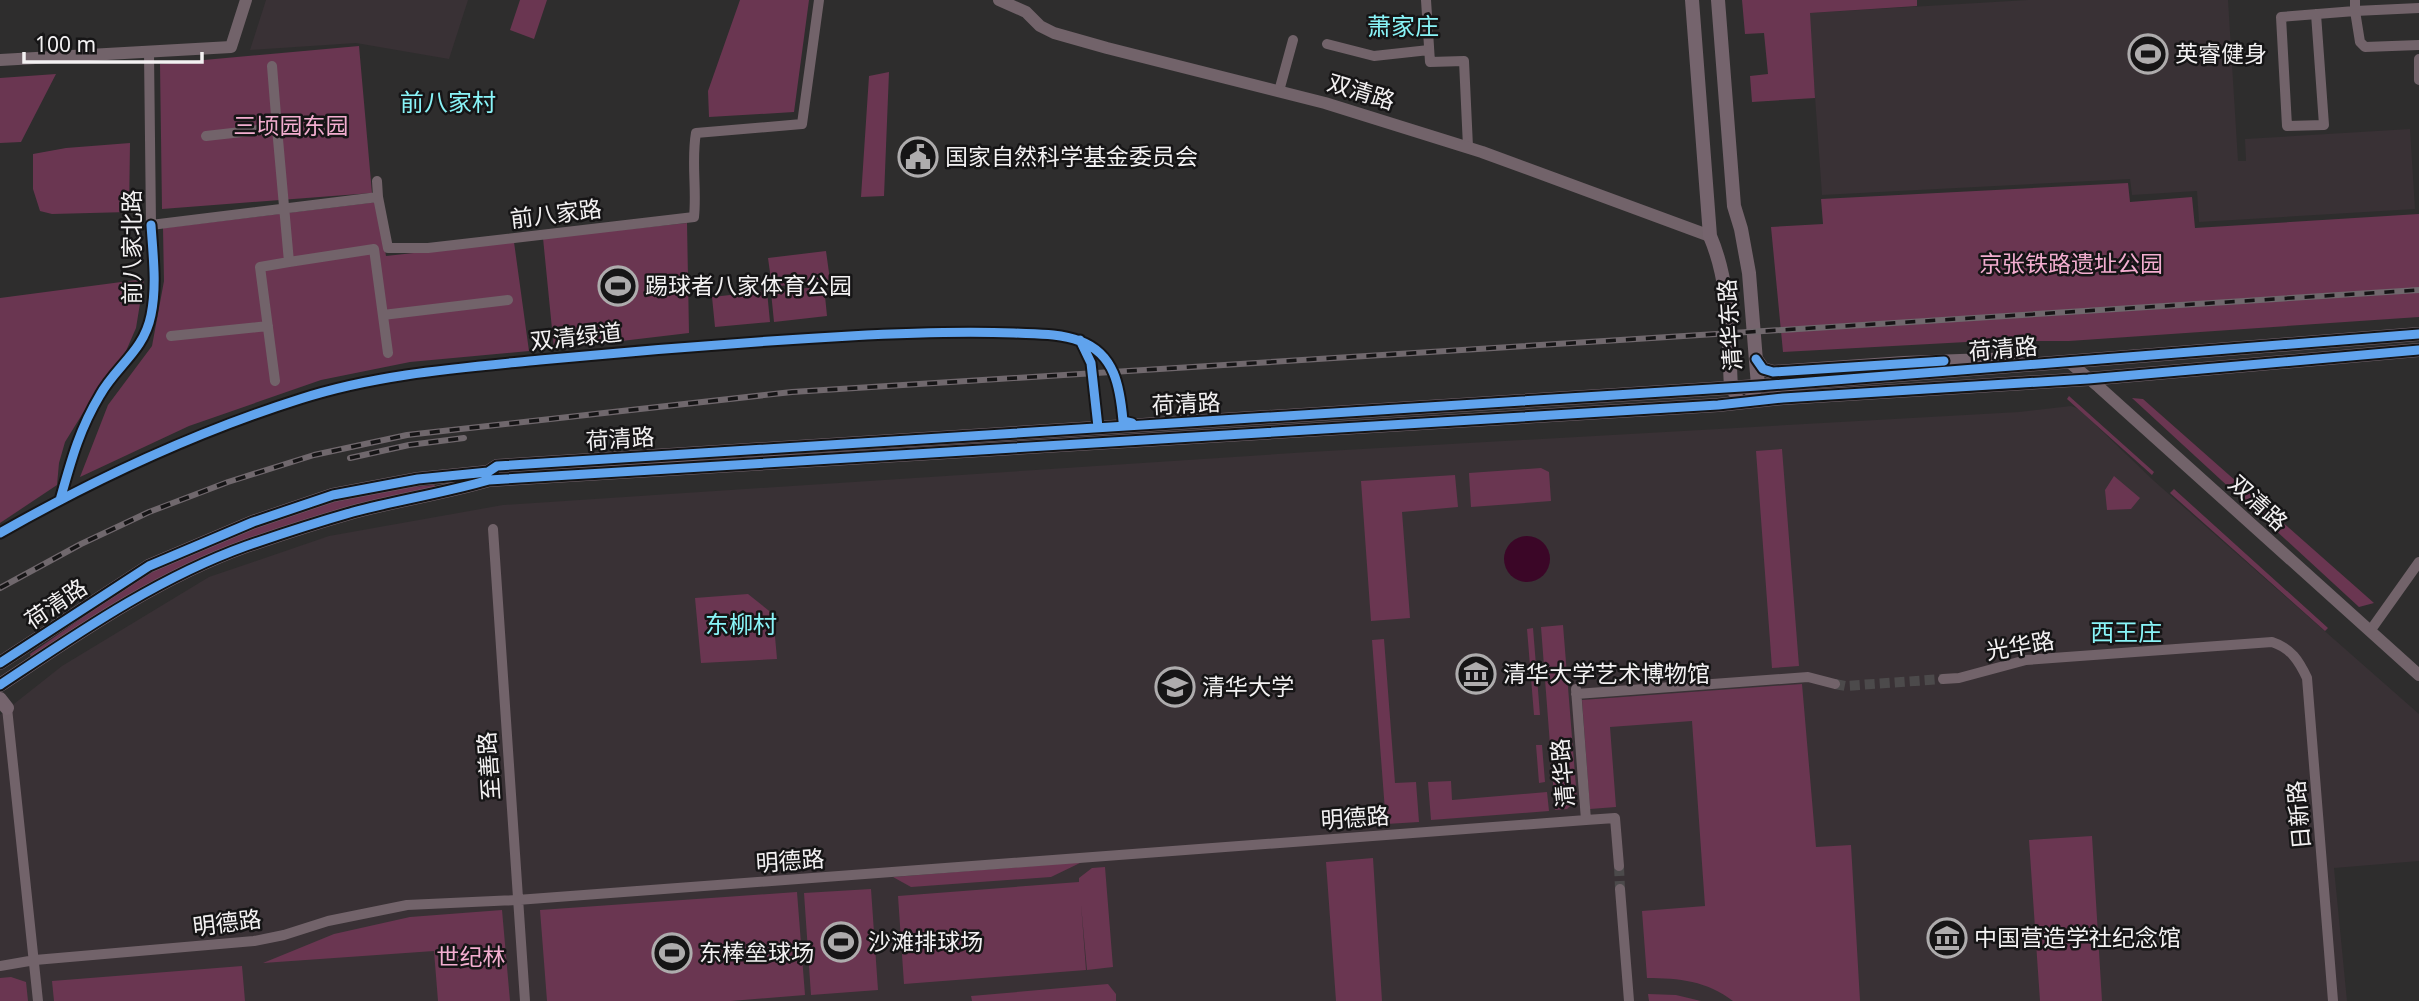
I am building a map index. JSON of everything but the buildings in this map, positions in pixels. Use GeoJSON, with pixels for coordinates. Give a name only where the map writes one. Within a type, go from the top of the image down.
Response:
{"type":"FeatureCollection","features":[{"type":"Feature","properties":{"kind":"main road","name":"清华东路"},"geometry":{"type":"LineString","coordinates":[[1692,0],[1710,236],[1723,268],[1726,288],[1731,388],[1745,402],[1758,386],[1749,273],[1733,193],[1718,0]]}},
{"type":"Feature","properties":{"kind":"main road","name":"荷清路"},"geometry":{"type":"LineString","coordinates":[[0,663],[149,566],[232,530],[333,495],[418,479],[488,472],[498,467],[1731,388],[2419,334]]}},
{"type":"Feature","properties":{"kind":"main road","name":"荷清路"},"geometry":{"type":"LineString","coordinates":[[0,685],[81,631],[165,582],[245,547],[354,512],[489,480],[2088,379],[2419,350]]}},
{"type":"Feature","properties":{"kind":"main road"},"geometry":{"type":"LineString","coordinates":[[1756,359],[1763,369],[1773,372],[2035,357],[2069,362]]}},
{"type":"Feature","properties":{"kind":"street"},"geometry":{"type":"LineString","coordinates":[[0,60],[232,47],[246,0]]}},
{"type":"Feature","properties":{"kind":"street","name":"前八家路"},"geometry":{"type":"LineString","coordinates":[[378,197],[388,248],[428,248],[694,217],[696,134],[802,124],[819,0]]}},
{"type":"Feature","properties":{"kind":"street","name":"双清路"},"geometry":{"type":"LineString","coordinates":[[999,0],[1026,12],[1040,26],[1054,33],[1325,103],[1468,147],[1710,236]]}},
{"type":"Feature","properties":{"kind":"street"},"geometry":{"type":"LineString","coordinates":[[1426,0],[1430,62],[1464,61],[1468,147]]}},
{"type":"Feature","properties":{"kind":"street"},"geometry":{"type":"LineString","coordinates":[[2355,6],[2360,41],[2365,47],[2419,45]]}},
{"type":"Feature","properties":{"kind":"street"},"geometry":{"type":"LineString","coordinates":[[2316,14],[2324,125],[2287,126],[2281,17],[2316,14],[2355,6],[2419,8]]}},
{"type":"Feature","properties":{"kind":"street"},"geometry":{"type":"LineString","coordinates":[[1279,91],[1293,40]]}},
{"type":"Feature","properties":{"kind":"street"},"geometry":{"type":"LineString","coordinates":[[1327,44],[1374,56],[1429,50]]}},
{"type":"Feature","properties":{"kind":"street","name":"前八家北路"},"geometry":{"type":"LineString","coordinates":[[149,53],[151,225],[283,208]]}},
{"type":"Feature","properties":{"kind":"street"},"geometry":{"type":"LineString","coordinates":[[2419,59],[2419,80]]}},
{"type":"Feature","properties":{"kind":"street"},"geometry":{"type":"LineString","coordinates":[[272,66],[289,262]]}},
{"type":"Feature","properties":{"kind":"street"},"geometry":{"type":"LineString","coordinates":[[206,136],[277,128]]}},
{"type":"Feature","properties":{"kind":"street"},"geometry":{"type":"LineString","coordinates":[[283,208],[378,197],[377,181]]}},
{"type":"Feature","properties":{"kind":"street"},"geometry":{"type":"LineString","coordinates":[[275,380],[260,267],[374,249],[388,353]]}},
{"type":"Feature","properties":{"kind":"street"},"geometry":{"type":"LineString","coordinates":[[383,315],[508,300]]}},
{"type":"Feature","properties":{"kind":"street"},"geometry":{"type":"LineString","coordinates":[[171,336],[268,326]]}},
{"type":"Feature","properties":{"kind":"street","name":"双清路"},"geometry":{"type":"LineString","coordinates":[[2069,362],[2419,675]]}},
{"type":"Feature","properties":{"kind":"street","name":"至善路"},"geometry":{"type":"LineString","coordinates":[[493,528],[525,1001]]}},
{"type":"Feature","properties":{"kind":"street"},"geometry":{"type":"LineString","coordinates":[[2370,631],[2419,562]]}},
{"type":"Feature","properties":{"kind":"street","name":"光华路"},"geometry":{"type":"LineString","coordinates":[[1943,679],[1959,678],[2026,660],[2272,642]]}},
{"type":"Feature","properties":{"kind":"street","name":"日新路"},"geometry":{"type":"LineString","coordinates":[[2272,642],[2281,645],[2298,659],[2307,678],[2333,1001]]}},
{"type":"Feature","properties":{"kind":"street","name":"清华路"},"geometry":{"type":"LineString","coordinates":[[1619,866],[1615,818],[1586,820],[1576,691],[1808,677],[1835,684]]}},
{"type":"Feature","properties":{"kind":"street"},"geometry":{"type":"LineString","coordinates":[[4,704],[38,1001]]}},
{"type":"Feature","properties":{"kind":"street","name":"明德路"},"geometry":{"type":"LineString","coordinates":[[0,966],[35,960],[254,941],[284,935],[327,921],[407,905],[517,900],[1586,820]]}},
{"type":"Feature","properties":{"kind":"street"},"geometry":{"type":"LineString","coordinates":[[1620,889],[1629,1001]]}},
{"type":"Feature","properties":{"kind":"shaded area"},"geometry":{"type":"Polygon","coordinates":[[[266,0],[468,0],[449,59],[356,43],[250,50],[266,0]]]}},
{"type":"Feature","properties":{"kind":"shaded area"},"geometry":{"type":"Polygon","coordinates":[[[2028,0],[2228,0],[2238,161],[2246,161],[2245,139],[2410,129],[2415,209],[2199,222],[2197,191],[2132,195],[2130,179],[1822,195],[1809,13],[2028,0]]]}},
{"type":"Feature","properties":{"kind":"shaded area","name":"清华大学"},"geometry":{"type":"Polygon","coordinates":[[[2071,406],[2079,409],[2154,481],[2419,714],[2419,861],[2334,868],[2347,1001],[0,1001],[0,715],[62,666],[209,577],[329,536],[503,505],[1309,452],[2019,412],[2071,406]]]}},
{"type":"Feature","properties":{"kind":"shaded area"},"geometry":{"type":"Polygon","coordinates":[[[1527,536],[1536,537],[1543,543],[1549,550],[1549,568],[1543,575],[1536,581],[1527,582],[1518,581],[1511,575],[1505,568],[1504,559],[1505,550],[1511,543],[1518,537],[1527,536]]]}},
{"type":"Feature","properties":{"kind":"green space"},"geometry":{"type":"Polygon","coordinates":[[[520,0],[547,0],[534,39],[510,30],[520,0]]]}},
{"type":"Feature","properties":{"kind":"green space"},"geometry":{"type":"Polygon","coordinates":[[[740,0],[809,0],[794,112],[709,117],[708,91],[740,0]]]}},
{"type":"Feature","properties":{"kind":"green space"},"geometry":{"type":"Polygon","coordinates":[[[1742,0],[1917,0],[1917,6],[1810,13],[1815,98],[1752,102],[1750,76],[1768,74],[1764,33],[1745,34],[1742,0]]]}},
{"type":"Feature","properties":{"kind":"green space","name":"三顷园东园"},"geometry":{"type":"Polygon","coordinates":[[[359,46],[372,193],[162,209],[160,64],[359,46]]]}},
{"type":"Feature","properties":{"kind":"green space"},"geometry":{"type":"Polygon","coordinates":[[[889,72],[884,196],[861,197],[869,76],[889,72]]]}},
{"type":"Feature","properties":{"kind":"green space"},"geometry":{"type":"Polygon","coordinates":[[[56,74],[21,142],[0,143],[0,78],[56,74]]]}},
{"type":"Feature","properties":{"kind":"green space"},"geometry":{"type":"Polygon","coordinates":[[[130,143],[129,212],[52,214],[40,211],[33,189],[33,154],[66,148],[130,143]]]}},
{"type":"Feature","properties":{"kind":"green space","name":"京张铁路遗址公园"},"geometry":{"type":"Polygon","coordinates":[[[2128,183],[2130,202],[2192,197],[2195,228],[2419,214],[2419,317],[2069,341],[1985,341],[1783,352],[1771,227],[1823,224],[1821,199],[2128,183]]]}},
{"type":"Feature","properties":{"kind":"green space"},"geometry":{"type":"Polygon","coordinates":[[[377,202],[386,256],[514,242],[529,351],[410,362],[321,380],[189,426],[80,477],[108,405],[152,346],[164,281],[163,228],[377,202]]]}},
{"type":"Feature","properties":{"kind":"green space","name":"踢球者八家体育公园"},"geometry":{"type":"Polygon","coordinates":[[[687,223],[689,333],[554,349],[543,238],[687,223]]]}},
{"type":"Feature","properties":{"kind":"green space"},"geometry":{"type":"Polygon","coordinates":[[[826,251],[830,280],[772,287],[768,258],[826,251]]]}},
{"type":"Feature","properties":{"kind":"green space"},"geometry":{"type":"Polygon","coordinates":[[[144,279],[136,328],[126,351],[65,442],[57,485],[0,523],[0,298],[144,279]]]}},
{"type":"Feature","properties":{"kind":"green space"},"geometry":{"type":"Polygon","coordinates":[[[824,286],[827,316],[774,322],[771,292],[824,286]]]}},
{"type":"Feature","properties":{"kind":"green space"},"geometry":{"type":"Polygon","coordinates":[[[767,291],[770,322],[715,327],[712,297],[767,291]]]}},
{"type":"Feature","properties":{"kind":"green space"},"geometry":{"type":"Polygon","coordinates":[[[2069,396],[2154,472],[2152,475],[2067,399],[2069,396]]]}},
{"type":"Feature","properties":{"kind":"green space"},"geometry":{"type":"Polygon","coordinates":[[[2132,398],[2143,399],[2374,603],[2359,607],[2132,398]]]}},
{"type":"Feature","properties":{"kind":"green space"},"geometry":{"type":"Polygon","coordinates":[[[1782,449],[1799,666],[1772,668],[1756,451],[1782,449]]]}},
{"type":"Feature","properties":{"kind":"green space"},"geometry":{"type":"Polygon","coordinates":[[[1541,468],[1549,472],[1551,501],[1471,507],[1469,473],[1541,468]]]}},
{"type":"Feature","properties":{"kind":"green space"},"geometry":{"type":"Polygon","coordinates":[[[1455,475],[1458,507],[1402,512],[1410,618],[1371,621],[1361,481],[1455,475]]]}},
{"type":"Feature","properties":{"kind":"green space"},"geometry":{"type":"Polygon","coordinates":[[[2114,476],[2140,498],[2131,509],[2107,510],[2105,490],[2114,476]]]}},
{"type":"Feature","properties":{"kind":"green space"},"geometry":{"type":"Polygon","coordinates":[[[434,485],[438,488],[246,545],[31,658],[30,654],[130,585],[154,571],[223,540],[274,520],[353,497],[434,485]]]}},
{"type":"Feature","properties":{"kind":"green space"},"geometry":{"type":"Polygon","coordinates":[[[2174,489],[2328,628],[2325,631],[2170,493],[2174,489]]]}},
{"type":"Feature","properties":{"kind":"green space"},"geometry":{"type":"Polygon","coordinates":[[[748,594],[773,614],[777,659],[701,663],[695,598],[748,594]]]}},
{"type":"Feature","properties":{"kind":"green space"},"geometry":{"type":"Polygon","coordinates":[[[1563,625],[1577,799],[1567,809],[1555,810],[1541,627],[1563,625]]]}},
{"type":"Feature","properties":{"kind":"green space"},"geometry":{"type":"Polygon","coordinates":[[[1533,628],[1540,715],[1534,715],[1527,629],[1533,628]]]}},
{"type":"Feature","properties":{"kind":"green space"},"geometry":{"type":"Polygon","coordinates":[[[1384,639],[1395,783],[1416,782],[1419,822],[1386,824],[1372,640],[1384,639]]]}},
{"type":"Feature","properties":{"kind":"green space"},"geometry":{"type":"Polygon","coordinates":[[[1802,684],[1816,847],[1851,845],[1860,1001],[1733,1001],[1713,989],[1692,982],[1647,978],[1642,911],[1705,906],[1692,721],[1610,727],[1616,807],[1590,809],[1582,700],[1802,684]]]}},
{"type":"Feature","properties":{"kind":"green space"},"geometry":{"type":"Polygon","coordinates":[[[1536,745],[1542,745],[1545,782],[1539,783],[1536,745]]]}},
{"type":"Feature","properties":{"kind":"green space"},"geometry":{"type":"Polygon","coordinates":[[[1451,781],[1452,800],[1547,792],[1549,811],[1431,820],[1428,782],[1451,781]]]}},
{"type":"Feature","properties":{"kind":"green space"},"geometry":{"type":"Polygon","coordinates":[[[2092,836],[2102,1001],[2040,1001],[2029,840],[2092,836]]]}},
{"type":"Feature","properties":{"kind":"green space"},"geometry":{"type":"Polygon","coordinates":[[[1373,858],[1382,1001],[1336,1001],[1326,862],[1373,858]]]}},
{"type":"Feature","properties":{"kind":"green space"},"geometry":{"type":"Polygon","coordinates":[[[1082,862],[1051,877],[911,887],[893,877],[1082,862]]]}},
{"type":"Feature","properties":{"kind":"green space"},"geometry":{"type":"Polygon","coordinates":[[[1105,867],[1113,967],[1087,970],[1081,904],[1086,970],[904,984],[898,896],[1079,882],[1079,878],[1092,868],[1105,867]]]}},
{"type":"Feature","properties":{"kind":"green space","name":"沙滩排球场"},"geometry":{"type":"Polygon","coordinates":[[[871,889],[878,990],[811,995],[804,893],[871,889]]]}},
{"type":"Feature","properties":{"kind":"green space","name":"东棒垒球场"},"geometry":{"type":"Polygon","coordinates":[[[797,892],[805,995],[731,1001],[547,1001],[540,910],[797,892]]]}},
{"type":"Feature","properties":{"kind":"green space","name":"世纪林"},"geometry":{"type":"Polygon","coordinates":[[[502,910],[510,1001],[438,1001],[434,951],[263,963],[334,934],[410,917],[502,910]]]}},
{"type":"Feature","properties":{"kind":"green space"},"geometry":{"type":"Polygon","coordinates":[[[242,966],[245,1001],[54,1001],[52,981],[242,966]]]}},
{"type":"Feature","properties":{"kind":"green space"},"geometry":{"type":"Polygon","coordinates":[[[11,977],[26,982],[28,1001],[0,1001],[0,978],[11,977]]]}},
{"type":"Feature","properties":{"kind":"green space"},"geometry":{"type":"Polygon","coordinates":[[[1108,984],[1116,994],[1116,1001],[972,1001],[971,996],[1108,984]]]}},
{"type":"Feature","properties":{"kind":"green space"},"geometry":{"type":"Polygon","coordinates":[[[1648,994],[1676,995],[1701,1001],[1649,1001],[1648,994]]]}},
{"type":"Feature","properties":{"kind":"tunnel"},"geometry":{"type":"LineString","coordinates":[[1835,684],[1845,686],[1943,679]]}},
{"type":"Feature","properties":{"kind":"tunnel"},"geometry":{"type":"LineString","coordinates":[[1619,866],[1620,889]]}},
{"type":"Feature","properties":{"kind":"railway"},"geometry":{"type":"LineString","coordinates":[[0,588],[81,544],[149,512],[228,482],[314,455],[407,435],[792,392],[2419,290]]}},
{"type":"Feature","properties":{"kind":"railway"},"geometry":{"type":"LineString","coordinates":[[350,458],[409,445],[464,438]]}},
{"type":"Feature","properties":{"kind":"cycle path"},"geometry":{"type":"LineString","coordinates":[[60,500],[86,421],[106,385],[136,348],[147,328],[154,293],[151,225]]}},
{"type":"Feature","properties":{"kind":"cycle path","name":"双清绿道"},"geometry":{"type":"LineString","coordinates":[[0,533],[147,458],[223,426],[300,399],[389,378],[540,360],[695,346],[871,335],[973,332],[1055,335],[1080,341],[1101,354],[1114,373],[1123,421],[1132,423]]}},
{"type":"Feature","properties":{"kind":"cycle path"},"geometry":{"type":"LineString","coordinates":[[0,663],[149,566],[253,522],[333,495],[418,479],[488,472],[497,466],[1758,386],[2419,334]]}},
{"type":"Feature","properties":{"kind":"cycle path"},"geometry":{"type":"LineString","coordinates":[[1080,340],[1091,363],[1098,427]]}},
{"type":"Feature","properties":{"kind":"cycle path"},"geometry":{"type":"LineString","coordinates":[[0,685],[119,608],[213,559],[353,512],[489,480],[1718,405],[1783,398],[2088,379],[2419,350]]}},
{"type":"Feature","properties":{"kind":"cycle path"},"geometry":{"type":"LineString","coordinates":[[1756,359],[1763,369],[1773,372],[1944,361]]}},
{"type":"Feature","properties":{"kind":"place","name":"英睿健身"},"geometry":{"type":"Point","coordinates":[2148,54]}},
{"type":"Feature","properties":{"kind":"place","name":"国家自然科学基金委员会"},"geometry":{"type":"Point","coordinates":[918,157]}},
{"type":"Feature","properties":{"kind":"place","name":"踢球者八家体育公园"},"geometry":{"type":"Point","coordinates":[618,286]}},
{"type":"Feature","properties":{"kind":"place","name":"清华大学艺术博物馆"},"geometry":{"type":"Point","coordinates":[1476,674]}},
{"type":"Feature","properties":{"kind":"place","name":"清华大学"},"geometry":{"type":"Point","coordinates":[1175,687]}},
{"type":"Feature","properties":{"kind":"place","name":"中国营造学社纪念馆"},"geometry":{"type":"Point","coordinates":[1947,938]}},
{"type":"Feature","properties":{"kind":"place","name":"沙滩排球场"},"geometry":{"type":"Point","coordinates":[841,942]}},
{"type":"Feature","properties":{"kind":"place","name":"东棒垒球场"},"geometry":{"type":"Point","coordinates":[672,953]}},
{"type":"Feature","properties":{"kind":"district","name":"萧家庄"},"geometry":{"type":"Point","coordinates":[1403,27]}},
{"type":"Feature","properties":{"kind":"district","name":"前八家村"},"geometry":{"type":"Point","coordinates":[448,103]}},
{"type":"Feature","properties":{"kind":"district","name":"东柳村"},"geometry":{"type":"Point","coordinates":[741,625]}},
{"type":"Feature","properties":{"kind":"district","name":"西王庄"},"geometry":{"type":"Point","coordinates":[2126,633]}}]}
